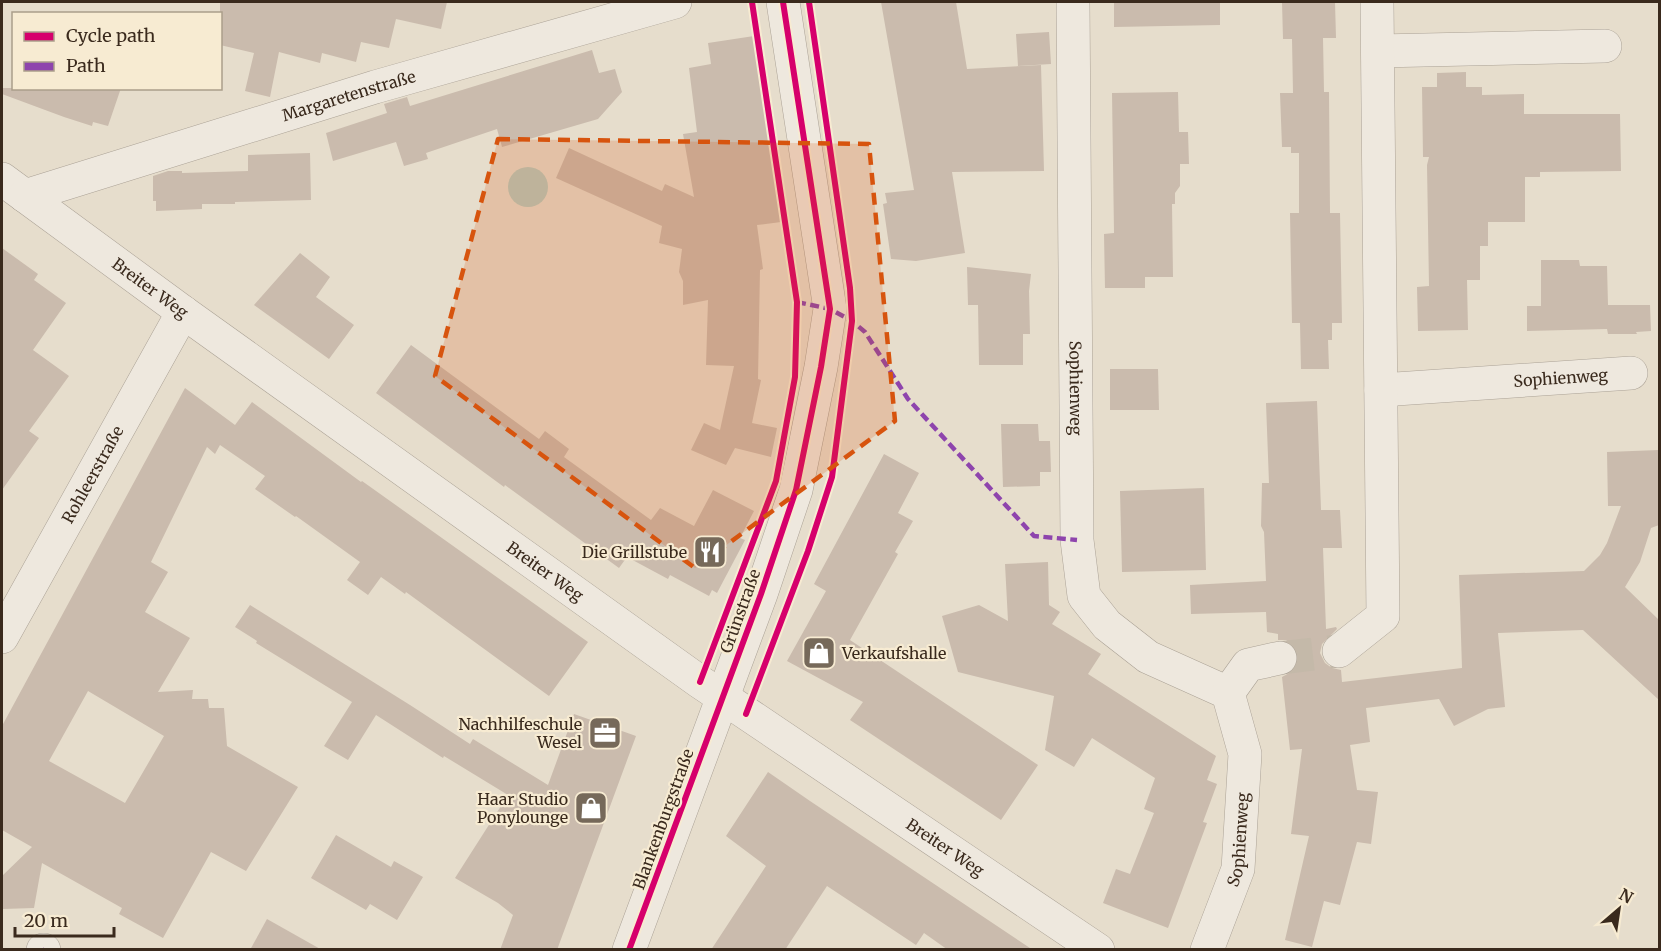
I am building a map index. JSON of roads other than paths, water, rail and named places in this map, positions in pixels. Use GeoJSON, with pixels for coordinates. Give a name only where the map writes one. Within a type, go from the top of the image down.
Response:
{"type":"FeatureCollection","features":[{"type":"Feature","properties":{"kind":"street","name":"Margaretenstraße"},"geometry":{"type":"LineString","coordinates":[[13,188],[675,2]]}},
{"type":"Feature","properties":{"kind":"street","name":"Grünstraße"},"geometry":{"type":"LineString","coordinates":[[722,697],[761,594],[796,490],[821,367],[830,309],[783,2]]}},
{"type":"Feature","properties":{"kind":"street","name":"Sophienweg"},"geometry":{"type":"LineString","coordinates":[[1073,2],[1077,540],[1084,596],[1107,625],[1148,657],[1228,693],[1245,754],[1238,869],[1207,950]]}},
{"type":"Feature","properties":{"kind":"street"},"geometry":{"type":"LineString","coordinates":[[1339,651],[1383,616],[1377,2]]}},
{"type":"Feature","properties":{"kind":"street"},"geometry":{"type":"LineString","coordinates":[[1378,51],[1605,46]]}},
{"type":"Feature","properties":{"kind":"street","name":"Breiter Weg"},"geometry":{"type":"LineString","coordinates":[[13,188],[722,697],[1098,950]]}},
{"type":"Feature","properties":{"kind":"street","name":"Rohleerstraße"},"geometry":{"type":"LineString","coordinates":[[2,637],[183,312]]}},
{"type":"Feature","properties":{"kind":"street","name":"Sophienweg"},"geometry":{"type":"LineString","coordinates":[[1381,390],[1631,373]]}},
{"type":"Feature","properties":{"kind":"street"},"geometry":{"type":"LineString","coordinates":[[1228,693],[1248,665],[1280,658]]}},
{"type":"Feature","properties":{"kind":"street","name":"Blankenburgstraße"},"geometry":{"type":"LineString","coordinates":[[629,950],[722,697]]}},
{"type":"Feature","properties":{"kind":"tunnel"},"geometry":{"type":"LineString","coordinates":[[1280,658],[1339,651]]}},
{"type":"Feature","properties":{"kind":"place","name":"Die Grillstube"},"geometry":{"type":"Point","coordinates":[710,552]}},
{"type":"Feature","properties":{"kind":"place","name":"Verkaufshalle"},"geometry":{"type":"Point","coordinates":[819,653]}},
{"type":"Feature","properties":{"kind":"place","name":"Nachhilfeschule Wesel"},"geometry":{"type":"Point","coordinates":[605,733]}},
{"type":"Feature","properties":{"kind":"place","name":"Haar Studio Ponylounge"},"geometry":{"type":"Point","coordinates":[591,808]}}]}
